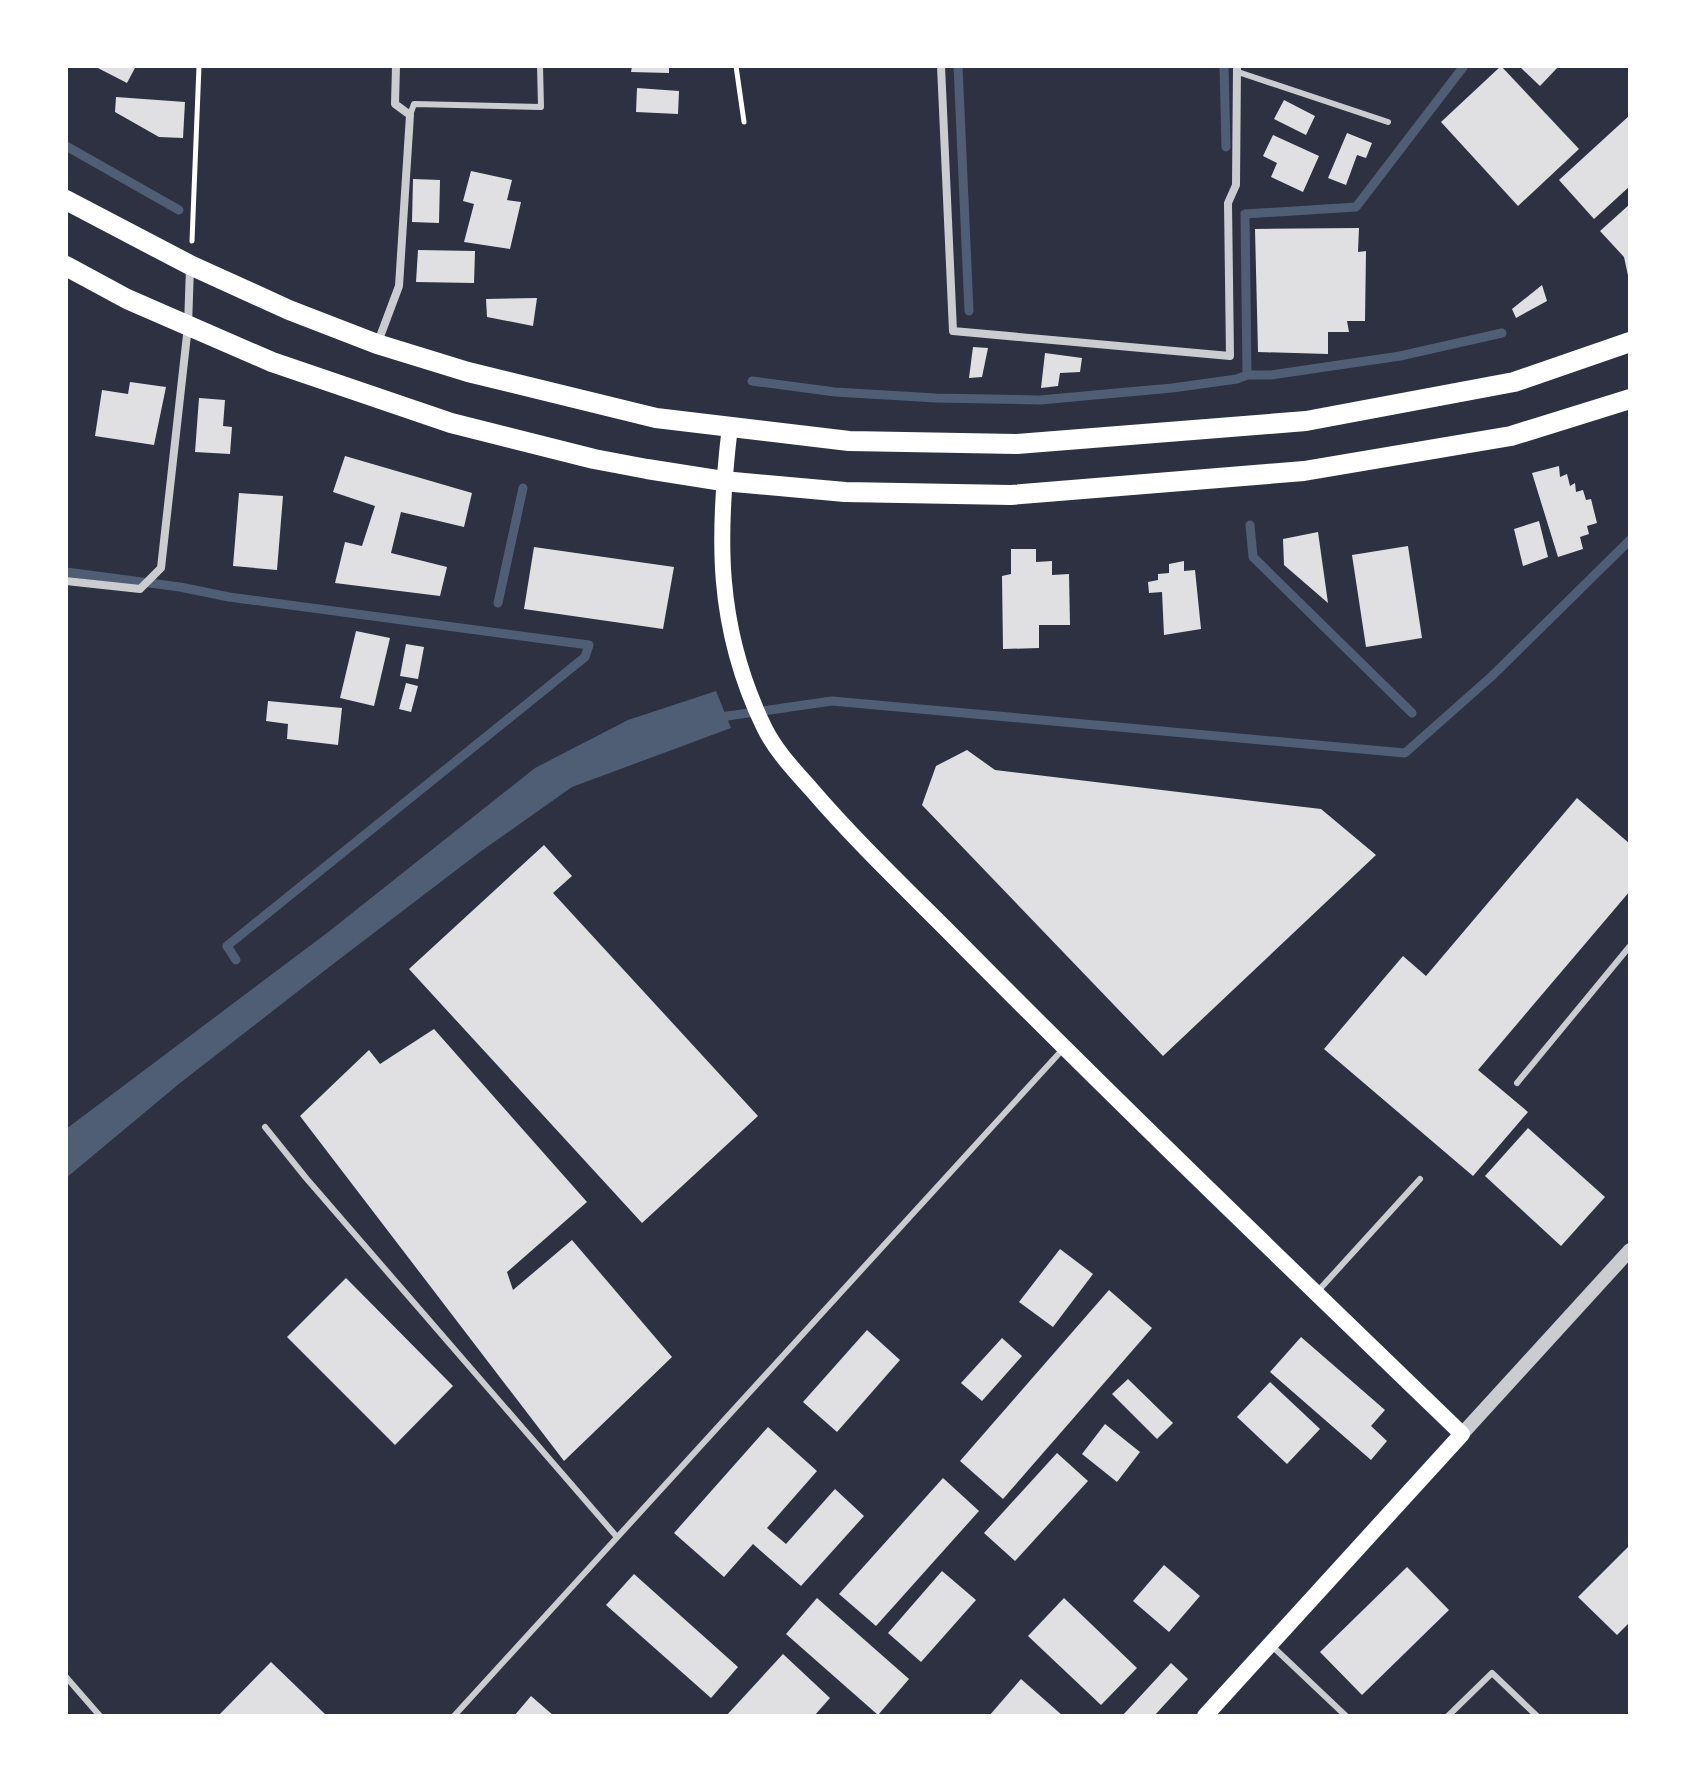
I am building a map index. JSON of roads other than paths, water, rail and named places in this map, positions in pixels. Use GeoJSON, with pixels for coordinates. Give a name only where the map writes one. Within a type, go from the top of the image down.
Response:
{"type":"FeatureCollection","features":[{"type":"Feature","properties":{"kind":"highway"},"geometry":{"type":"LineString","coordinates":[[66,200],[190,265],[289,310],[377,344],[468,372],[656,418],[849,441],[1017,444],[1306,421],[1514,382],[1630,342]]}},
{"type":"Feature","properties":{"kind":"highway"},"geometry":{"type":"LineString","coordinates":[[66,266],[127,299],[272,362],[451,423],[594,459],[723,481],[845,492],[1011,495],[1304,471],[1511,436],[1630,399]]}},
{"type":"Feature","properties":{"kind":"main road"},"geometry":{"type":"LineString","coordinates":[[730,426],[721,523],[732,641],[742,677],[765,731],[789,765],[847,829],[1064,1048],[1462,1434],[1205,1716]]}},
{"type":"Feature","properties":{"kind":"street"},"geometry":{"type":"LineString","coordinates":[[377,344],[399,286],[410,115],[395,104],[396,66]]}},
{"type":"Feature","properties":{"kind":"street"},"geometry":{"type":"LineString","coordinates":[[941,66],[953,331],[1230,356],[1228,203],[1236,185],[1238,69]]}},
{"type":"Feature","properties":{"kind":"street"},"geometry":{"type":"LineString","coordinates":[[66,581],[140,589],[161,568],[188,326],[190,265]]}},
{"type":"Feature","properties":{"kind":"street"},"geometry":{"type":"LineString","coordinates":[[1462,1434],[1630,1250]]}},
{"type":"Feature","properties":{"kind":"lane"},"geometry":{"type":"LineString","coordinates":[[410,115],[414,104],[541,107],[540,66]]}},
{"type":"Feature","properties":{"kind":"lane"},"geometry":{"type":"LineString","coordinates":[[1238,69],[1388,122]]}},
{"type":"Feature","properties":{"kind":"lane"},"geometry":{"type":"LineString","coordinates":[[1517,1083],[1630,946]]}},
{"type":"Feature","properties":{"kind":"lane"},"geometry":{"type":"LineString","coordinates":[[454,1716],[1064,1048]]}},
{"type":"Feature","properties":{"kind":"lane"},"geometry":{"type":"LineString","coordinates":[[265,1127],[617,1537]]}},
{"type":"Feature","properties":{"kind":"lane"},"geometry":{"type":"LineString","coordinates":[[1316,1293],[1420,1179]]}},
{"type":"Feature","properties":{"kind":"lane"},"geometry":{"type":"LineString","coordinates":[[1271,1645],[1346,1716]]}},
{"type":"Feature","properties":{"kind":"lane"},"geometry":{"type":"LineString","coordinates":[[1448,1716],[1492,1673],[1537,1716]]}},
{"type":"Feature","properties":{"kind":"lane"},"geometry":{"type":"LineString","coordinates":[[66,1677],[100,1716]]}},
{"type":"Feature","properties":{"kind":"water"},"geometry":{"type":"Polygon","coordinates":[[[716,691],[731,728],[572,787],[480,852],[337,961],[180,1083],[66,1178],[66,1129],[327,933],[535,768],[628,720],[716,691]]]}},
{"type":"Feature","properties":{"kind":"waterway"},"geometry":{"type":"LineString","coordinates":[[958,66],[969,311]]}},
{"type":"Feature","properties":{"kind":"waterway"},"geometry":{"type":"LineString","coordinates":[[1224,66],[1226,147]]}},
{"type":"Feature","properties":{"kind":"waterway"},"geometry":{"type":"LineString","coordinates":[[1247,375],[1245,214],[1356,207],[1464,66]]}},
{"type":"Feature","properties":{"kind":"waterway"},"geometry":{"type":"LineString","coordinates":[[66,146],[179,210]]}},
{"type":"Feature","properties":{"kind":"waterway"},"geometry":{"type":"LineString","coordinates":[[752,381],[835,392],[1040,400],[1172,388],[1247,375],[1271,375],[1400,356],[1502,333]]}},
{"type":"Feature","properties":{"kind":"waterway"},"geometry":{"type":"LineString","coordinates":[[498,603],[523,488]]}},
{"type":"Feature","properties":{"kind":"waterway"},"geometry":{"type":"LineString","coordinates":[[1250,525],[1253,557],[1412,713]]}},
{"type":"Feature","properties":{"kind":"waterway"},"geometry":{"type":"LineString","coordinates":[[714,718],[832,701],[1405,753],[1492,676],[1630,540]]}},
{"type":"Feature","properties":{"kind":"waterway"},"geometry":{"type":"LineString","coordinates":[[66,572],[589,645],[585,657],[227,946],[236,960]]}}]}
